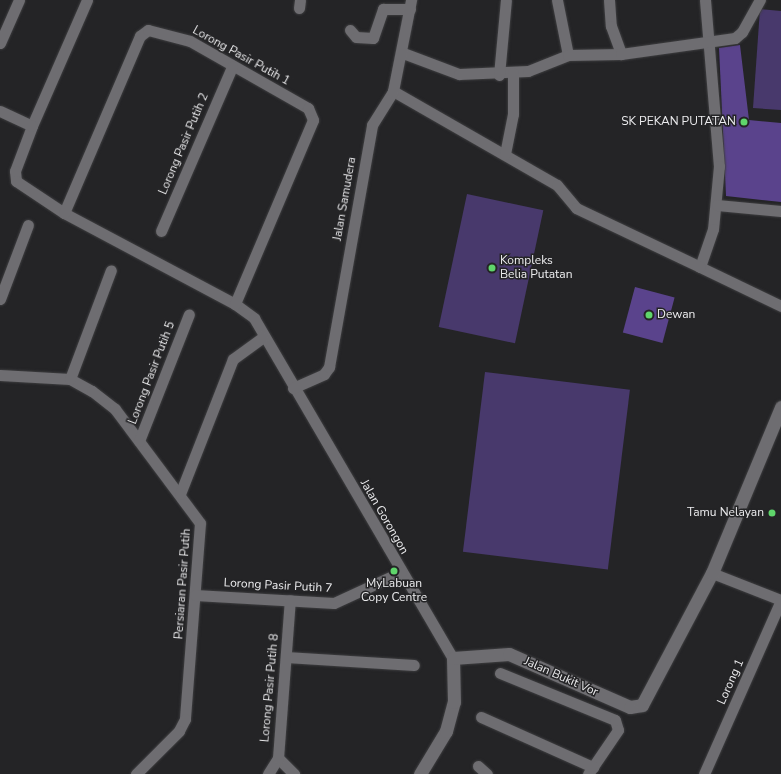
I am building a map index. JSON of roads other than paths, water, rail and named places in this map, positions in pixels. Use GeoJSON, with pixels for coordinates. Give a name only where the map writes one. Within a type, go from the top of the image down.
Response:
{"type":"FeatureCollection","features":[{"type":"Feature","properties":{"kind":"street"},"geometry":{"type":"LineString","coordinates":[[0,43],[19,0]]}},
{"type":"Feature","properties":{"kind":"street"},"geometry":{"type":"LineString","coordinates":[[0,111],[32,126],[88,0]]}},
{"type":"Feature","properties":{"kind":"street"},"geometry":{"type":"LineString","coordinates":[[499,74],[506,0]]}},
{"type":"Feature","properties":{"kind":"street"},"geometry":{"type":"LineString","coordinates":[[557,0],[568,55]]}},
{"type":"Feature","properties":{"kind":"street"},"geometry":{"type":"LineString","coordinates":[[609,0],[611,26],[621,54]]}},
{"type":"Feature","properties":{"kind":"street"},"geometry":{"type":"LineString","coordinates":[[700,267],[717,205],[720,166],[705,0]]}},
{"type":"Feature","properties":{"kind":"street"},"geometry":{"type":"LineString","coordinates":[[403,53],[459,74],[513,73],[543,68],[568,55],[621,54],[709,39],[739,36],[760,0]]}},
{"type":"Feature","properties":{"kind":"street"},"geometry":{"type":"LineString","coordinates":[[350,30],[356,37],[373,38],[383,9],[410,4]]}},
{"type":"Feature","properties":{"kind":"street","name":"Jalan Samudera"},"geometry":{"type":"LineString","coordinates":[[293,388],[324,374],[329,367],[372,125],[393,91],[403,53],[410,4]]}},
{"type":"Feature","properties":{"kind":"street","name":"Lorong Pasir Putih 1"},"geometry":{"type":"LineString","coordinates":[[64,213],[144,32],[163,32],[190,41],[232,67],[308,108],[313,120],[235,304]]}},
{"type":"Feature","properties":{"kind":"street","name":"Lorong Pasir Putih 2"},"geometry":{"type":"LineString","coordinates":[[161,231],[232,67]]}},
{"type":"Feature","properties":{"kind":"street"},"geometry":{"type":"LineString","coordinates":[[504,154],[513,114],[513,73]]}},
{"type":"Feature","properties":{"kind":"street"},"geometry":{"type":"LineString","coordinates":[[393,91],[557,185],[576,208],[781,306]]}},
{"type":"Feature","properties":{"kind":"street","name":"Jalan Gorongon"},"geometry":{"type":"LineString","coordinates":[[32,126],[15,171],[16,181],[64,213],[235,304],[254,318],[293,388],[401,572],[454,658]]}},
{"type":"Feature","properties":{"kind":"street"},"geometry":{"type":"LineString","coordinates":[[717,205],[781,211]]}},
{"type":"Feature","properties":{"kind":"street"},"geometry":{"type":"LineString","coordinates":[[0,299],[28,225]]}},
{"type":"Feature","properties":{"kind":"street"},"geometry":{"type":"LineString","coordinates":[[0,375],[70,379],[111,270]]}},
{"type":"Feature","properties":{"kind":"street","name":"Lorong Pasir Putih 5"},"geometry":{"type":"LineString","coordinates":[[140,441],[189,314]]}},
{"type":"Feature","properties":{"kind":"street"},"geometry":{"type":"LineString","coordinates":[[180,494],[233,359],[263,336]]}},
{"type":"Feature","properties":{"kind":"street","name":"Persiaran Pasir Putih"},"geometry":{"type":"LineString","coordinates":[[70,379],[114,409],[180,494],[200,523],[196,595],[183,726],[136,774]]}},
{"type":"Feature","properties":{"kind":"street","name":"Jalan Bukit Vor"},"geometry":{"type":"LineString","coordinates":[[454,658],[510,654],[636,708],[642,705],[712,573],[781,406]]}},
{"type":"Feature","properties":{"kind":"street","name":"Lorong Pasir Putih 7"},"geometry":{"type":"LineString","coordinates":[[196,595],[334,603],[401,572]]}},
{"type":"Feature","properties":{"kind":"street"},"geometry":{"type":"LineString","coordinates":[[712,573],[781,600]]}},
{"type":"Feature","properties":{"kind":"street","name":"Lorong Pasir Putih 8"},"geometry":{"type":"LineString","coordinates":[[268,774],[278,758],[290,600]]}},
{"type":"Feature","properties":{"kind":"street","name":"Lorong 1"},"geometry":{"type":"LineString","coordinates":[[704,774],[781,600]]}},
{"type":"Feature","properties":{"kind":"street"},"geometry":{"type":"LineString","coordinates":[[286,657],[414,665]]}},
{"type":"Feature","properties":{"kind":"street"},"geometry":{"type":"LineString","coordinates":[[420,774],[440,746],[449,720],[455,689],[454,658]]}},
{"type":"Feature","properties":{"kind":"street"},"geometry":{"type":"LineString","coordinates":[[481,717],[590,770],[618,730],[615,720],[500,673]]}},
{"type":"Feature","properties":{"kind":"street"},"geometry":{"type":"LineString","coordinates":[[278,758],[294,774]]}},
{"type":"Feature","properties":{"kind":"street"},"geometry":{"type":"LineString","coordinates":[[478,766],[487,774]]}},
{"type":"Feature","properties":{"kind":"place","name":"SK PEKAN PUTATAN"},"geometry":{"type":"Point","coordinates":[744,122]}},
{"type":"Feature","properties":{"kind":"place","name":"Kompleks Belia Putatan"},"geometry":{"type":"Point","coordinates":[492,268]}},
{"type":"Feature","properties":{"kind":"place","name":"Dewan"},"geometry":{"type":"Point","coordinates":[649,315]}},
{"type":"Feature","properties":{"kind":"place","name":"Tamu Nelayan"},"geometry":{"type":"Point","coordinates":[772,513]}},
{"type":"Feature","properties":{"kind":"place","name":"MyLabuan Copy Centre"},"geometry":{"type":"Point","coordinates":[394,571]}}]}
